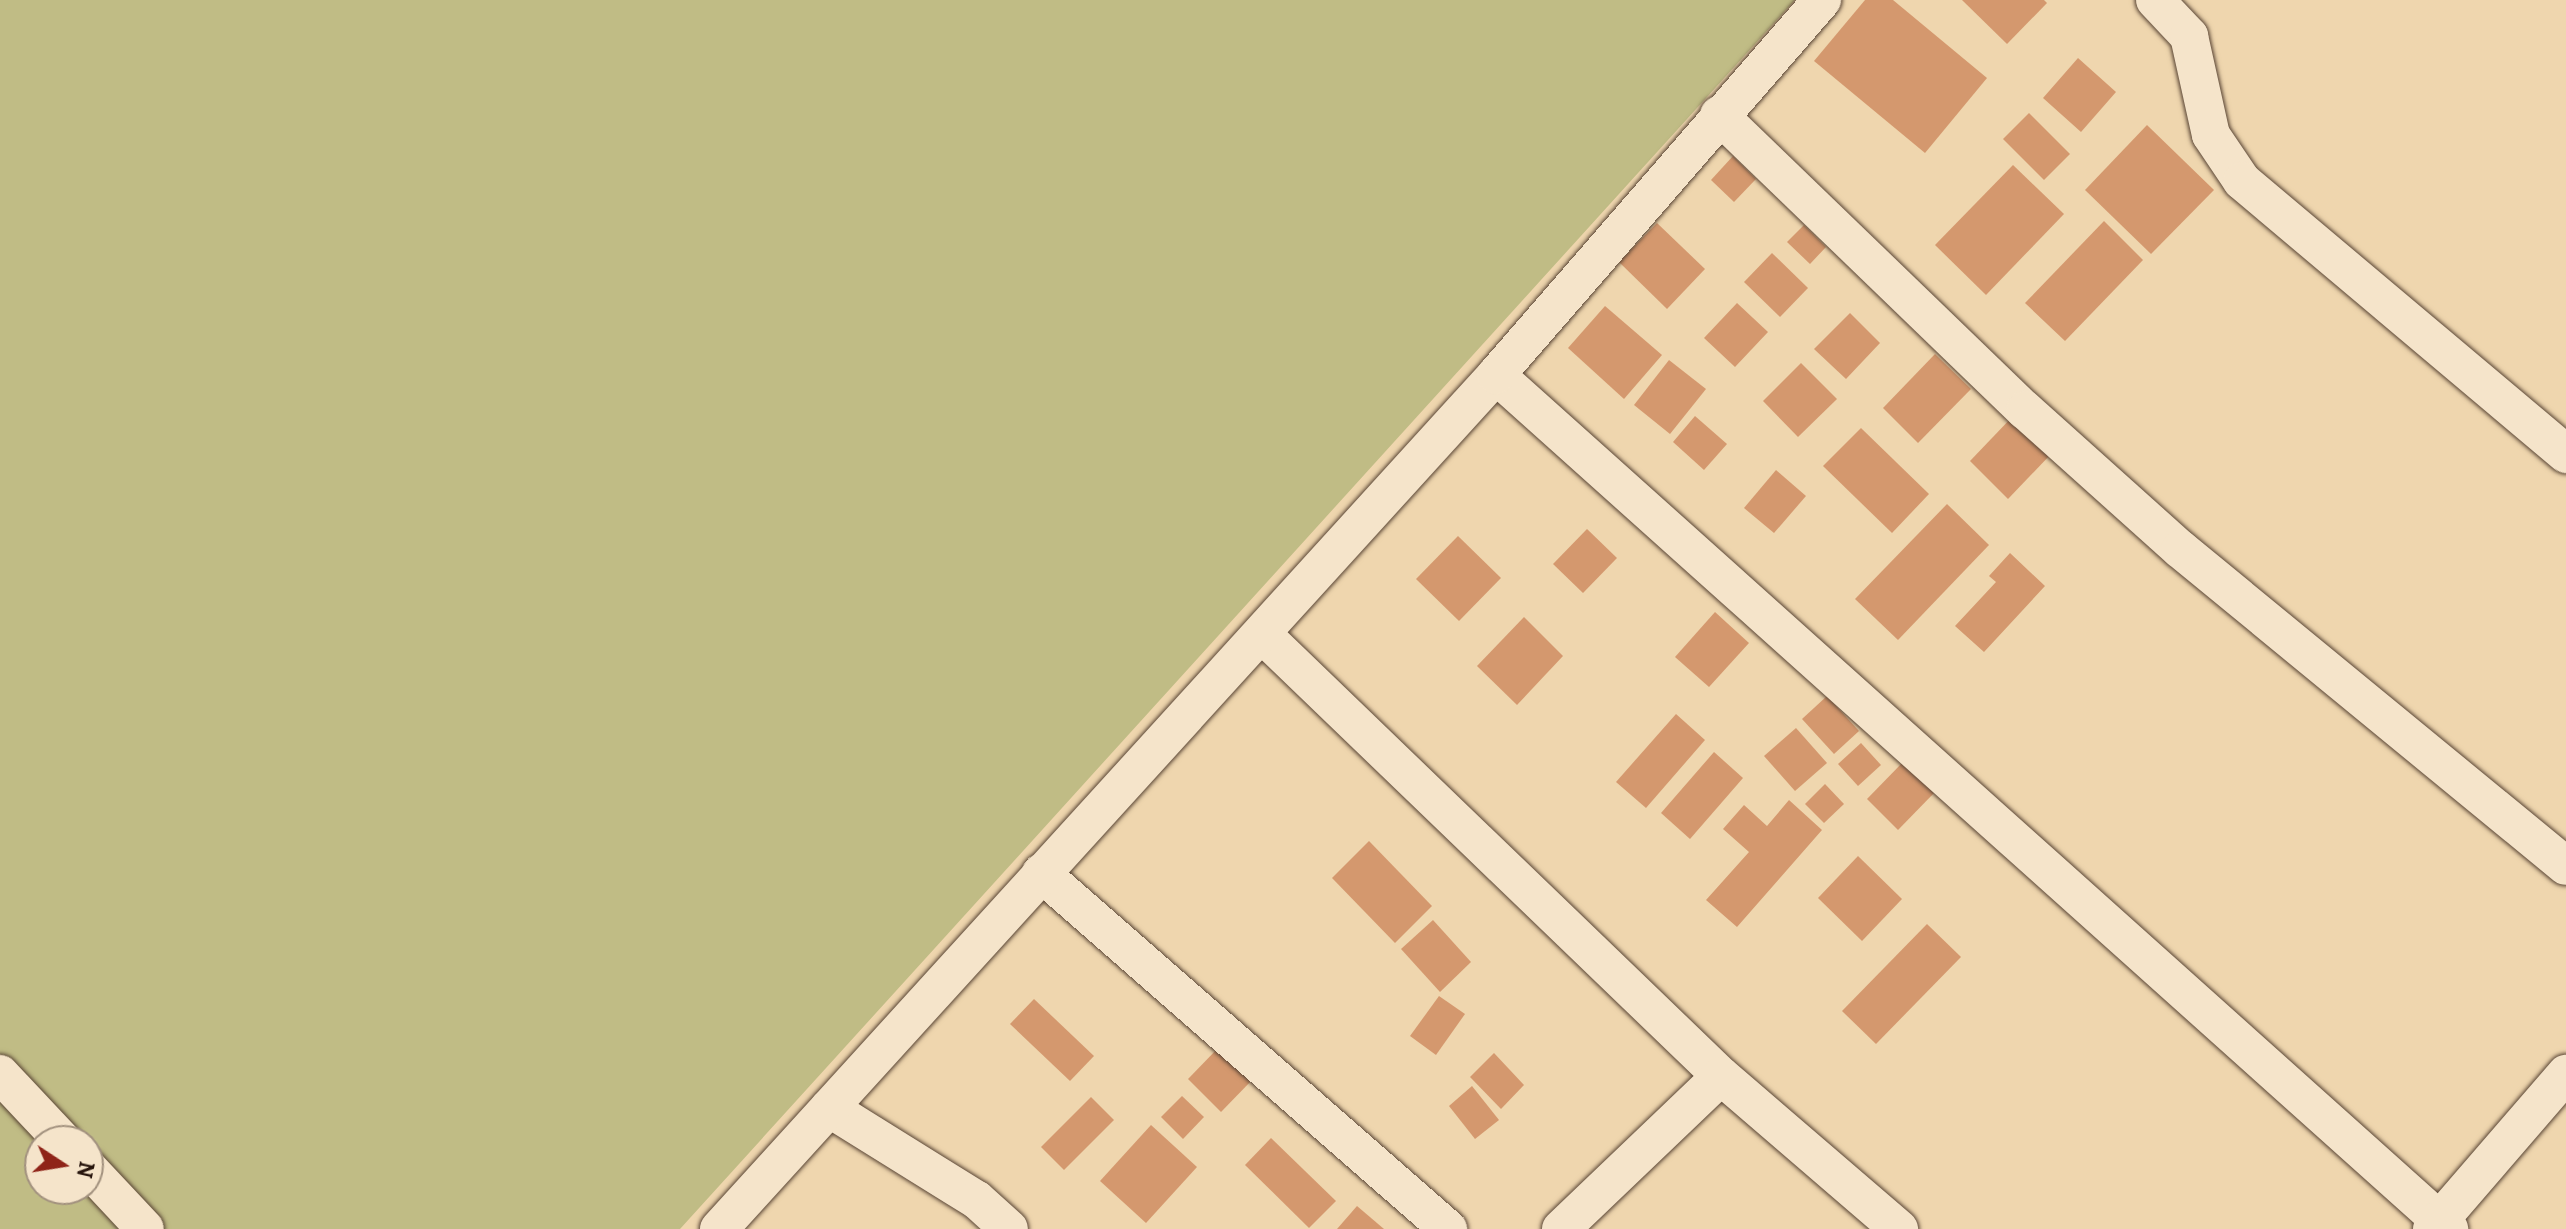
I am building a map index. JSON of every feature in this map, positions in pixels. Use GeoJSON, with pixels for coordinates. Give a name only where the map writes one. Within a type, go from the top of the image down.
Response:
{"type":"FeatureCollection","features":[{"type":"Feature","properties":{"kind":"street"},"geometry":{"type":"LineString","coordinates":[[719,1229],[1496,375],[1822,0]]}},
{"type":"Feature","properties":{"kind":"street"},"geometry":{"type":"LineString","coordinates":[[2155,0],[2189,36],[2211,135],[2242,181],[2566,454]]}},
{"type":"Feature","properties":{"kind":"street"},"geometry":{"type":"LineString","coordinates":[[1719,115],[2025,410],[2180,549],[2566,866]]}},
{"type":"Feature","properties":{"kind":"street"},"geometry":{"type":"LineString","coordinates":[[1496,375],[2440,1226],[2566,1074]]}},
{"type":"Feature","properties":{"kind":"street"},"geometry":{"type":"LineString","coordinates":[[1262,634],[1721,1076],[1899,1229]]}},
{"type":"Feature","properties":{"kind":"street"},"geometry":{"type":"LineString","coordinates":[[1041,873],[1448,1229]]}},
{"type":"Feature","properties":{"kind":"street"},"geometry":{"type":"LineString","coordinates":[[0,1074],[48,1125]]}},
{"type":"Feature","properties":{"kind":"street"},"geometry":{"type":"LineString","coordinates":[[1561,1229],[1721,1076]]}},
{"type":"Feature","properties":{"kind":"street"},"geometry":{"type":"LineString","coordinates":[[829,1108],[977,1200],[1009,1229]]}},
{"type":"Feature","properties":{"kind":"street"},"geometry":{"type":"LineString","coordinates":[[104,1185],[145,1229]]}},
{"type":"Feature","properties":{"kind":"shaded area"},"geometry":{"type":"Polygon","coordinates":[[[0,0],[1795,0],[680,1229],[0,1229],[0,0]]]}},
{"type":"Feature","properties":{"kind":"building"},"geometry":{"type":"Polygon","coordinates":[[[1865,0],[1893,0],[1987,78],[1925,153],[1814,61],[1865,0]]]}},
{"type":"Feature","properties":{"kind":"building"},"geometry":{"type":"Polygon","coordinates":[[[1962,0],[2044,0],[2047,3],[2007,44],[1962,0]]]}},
{"type":"Feature","properties":{"kind":"building"},"geometry":{"type":"Polygon","coordinates":[[[2078,58],[2116,92],[2081,132],[2043,98],[2078,58]]]}},
{"type":"Feature","properties":{"kind":"building"},"geometry":{"type":"Polygon","coordinates":[[[2029,113],[2070,154],[2044,180],[2003,139],[2029,113]]]}},
{"type":"Feature","properties":{"kind":"building"},"geometry":{"type":"Polygon","coordinates":[[[2147,125],[2214,190],[2151,254],[2085,190],[2147,125]]]}},
{"type":"Feature","properties":{"kind":"building"},"geometry":{"type":"Polygon","coordinates":[[[1733,156],[1756,179],[1734,202],[1711,180],[1733,156]]]}},
{"type":"Feature","properties":{"kind":"building"},"geometry":{"type":"Polygon","coordinates":[[[2013,165],[2064,214],[1986,295],[1935,245],[2013,165]]]}},
{"type":"Feature","properties":{"kind":"building"},"geometry":{"type":"Polygon","coordinates":[[[2104,221],[2143,260],[2065,341],[2025,303],[2104,221]]]}},
{"type":"Feature","properties":{"kind":"building"},"geometry":{"type":"Polygon","coordinates":[[[1657,223],[1705,269],[1667,309],[1619,262],[1657,223]]]}},
{"type":"Feature","properties":{"kind":"building"},"geometry":{"type":"Polygon","coordinates":[[[1804,225],[1826,247],[1810,264],[1787,242],[1804,225]]]}},
{"type":"Feature","properties":{"kind":"building"},"geometry":{"type":"Polygon","coordinates":[[[1772,253],[1808,288],[1780,317],[1744,282],[1772,253]]]}},
{"type":"Feature","properties":{"kind":"building"},"geometry":{"type":"Polygon","coordinates":[[[1737,303],[1768,332],[1735,367],[1704,338],[1737,303]]]}},
{"type":"Feature","properties":{"kind":"building"},"geometry":{"type":"Polygon","coordinates":[[[1605,306],[1662,355],[1624,399],[1568,348],[1605,306]]]}},
{"type":"Feature","properties":{"kind":"building"},"geometry":{"type":"Polygon","coordinates":[[[1850,313],[1880,343],[1846,379],[1814,349],[1850,313]]]}},
{"type":"Feature","properties":{"kind":"building"},"geometry":{"type":"Polygon","coordinates":[[[1935,354],[1971,389],[1918,443],[1883,408],[1935,354]]]}},
{"type":"Feature","properties":{"kind":"building"},"geometry":{"type":"Polygon","coordinates":[[[1669,360],[1706,389],[1670,434],[1634,405],[1669,360]]]}},
{"type":"Feature","properties":{"kind":"building"},"geometry":{"type":"Polygon","coordinates":[[[1801,363],[1837,399],[1798,437],[1763,401],[1801,363]]]}},
{"type":"Feature","properties":{"kind":"building"},"geometry":{"type":"Polygon","coordinates":[[[2014,415],[2052,453],[2008,499],[1970,461],[2014,415]]]}},
{"type":"Feature","properties":{"kind":"building"},"geometry":{"type":"Polygon","coordinates":[[[1695,416],[1727,444],[1704,470],[1673,442],[1695,416]]]}},
{"type":"Feature","properties":{"kind":"building"},"geometry":{"type":"Polygon","coordinates":[[[1861,428],[1929,494],[1892,533],[1823,466],[1861,428]]]}},
{"type":"Feature","properties":{"kind":"building"},"geometry":{"type":"Polygon","coordinates":[[[1776,470],[1806,496],[1774,533],[1744,508],[1776,470]]]}},
{"type":"Feature","properties":{"kind":"building"},"geometry":{"type":"Polygon","coordinates":[[[1947,504],[1989,545],[1898,640],[1855,599],[1947,504]]]}},
{"type":"Feature","properties":{"kind":"building"},"geometry":{"type":"Polygon","coordinates":[[[1587,529],[1617,558],[1583,593],[1553,564],[1587,529]]]}},
{"type":"Feature","properties":{"kind":"building"},"geometry":{"type":"Polygon","coordinates":[[[1458,536],[1501,578],[1459,621],[1416,579],[1458,536]]]}},
{"type":"Feature","properties":{"kind":"building"},"geometry":{"type":"Polygon","coordinates":[[[2010,553],[2045,586],[1984,652],[1955,626],[1996,582],[1989,576],[2010,553]]]}},
{"type":"Feature","properties":{"kind":"building"},"geometry":{"type":"Polygon","coordinates":[[[1715,612],[1749,643],[1709,687],[1675,657],[1715,612]]]}},
{"type":"Feature","properties":{"kind":"building"},"geometry":{"type":"Polygon","coordinates":[[[1524,617],[1563,656],[1517,705],[1477,666],[1524,617]]]}},
{"type":"Feature","properties":{"kind":"building"},"geometry":{"type":"Polygon","coordinates":[[[1827,696],[1859,731],[1834,754],[1802,719],[1827,696]]]}},
{"type":"Feature","properties":{"kind":"building"},"geometry":{"type":"Polygon","coordinates":[[[1676,714],[1705,740],[1646,808],[1616,782],[1676,714]]]}},
{"type":"Feature","properties":{"kind":"building"},"geometry":{"type":"Polygon","coordinates":[[[1796,728],[1827,763],[1795,791],[1764,756],[1796,728]]]}},
{"type":"Feature","properties":{"kind":"building"},"geometry":{"type":"Polygon","coordinates":[[[1861,743],[1881,765],[1858,786],[1838,764],[1861,743]]]}},
{"type":"Feature","properties":{"kind":"building"},"geometry":{"type":"Polygon","coordinates":[[[1714,752],[1743,778],[1690,839],[1661,813],[1714,752]]]}},
{"type":"Feature","properties":{"kind":"building"},"geometry":{"type":"Polygon","coordinates":[[[1904,761],[1935,792],[1898,830],[1867,799],[1904,761]]]}},
{"type":"Feature","properties":{"kind":"building"},"geometry":{"type":"Polygon","coordinates":[[[1825,784],[1844,804],[1824,823],[1805,804],[1825,784]]]}},
{"type":"Feature","properties":{"kind":"building"},"geometry":{"type":"Polygon","coordinates":[[[1789,800],[1822,830],[1737,927],[1706,900],[1749,852],[1723,829],[1744,805],[1767,826],[1789,800]]]}},
{"type":"Feature","properties":{"kind":"building"},"geometry":{"type":"Polygon","coordinates":[[[1369,841],[1432,906],[1395,943],[1332,878],[1369,841]]]}},
{"type":"Feature","properties":{"kind":"building"},"geometry":{"type":"Polygon","coordinates":[[[1858,856],[1902,899],[1862,941],[1818,898],[1858,856]]]}},
{"type":"Feature","properties":{"kind":"building"},"geometry":{"type":"Polygon","coordinates":[[[1433,920],[1471,962],[1440,992],[1401,949],[1433,920]]]}},
{"type":"Feature","properties":{"kind":"building"},"geometry":{"type":"Polygon","coordinates":[[[1927,924],[1961,957],[1876,1044],[1842,1011],[1927,924]]]}},
{"type":"Feature","properties":{"kind":"building"},"geometry":{"type":"Polygon","coordinates":[[[1439,996],[1465,1014],[1436,1055],[1410,1036],[1439,996]]]}},
{"type":"Feature","properties":{"kind":"building"},"geometry":{"type":"Polygon","coordinates":[[[1034,999],[1094,1056],[1070,1081],[1010,1024],[1034,999]]]}},
{"type":"Feature","properties":{"kind":"building"},"geometry":{"type":"Polygon","coordinates":[[[1220,1046],[1254,1078],[1221,1112],[1188,1079],[1220,1046]]]}},
{"type":"Feature","properties":{"kind":"building"},"geometry":{"type":"Polygon","coordinates":[[[1494,1053],[1524,1085],[1501,1109],[1470,1077],[1494,1053]]]}},
{"type":"Feature","properties":{"kind":"building"},"geometry":{"type":"Polygon","coordinates":[[[1472,1086],[1499,1120],[1475,1139],[1449,1106],[1472,1086]]]}},
{"type":"Feature","properties":{"kind":"building"},"geometry":{"type":"Polygon","coordinates":[[[1182,1096],[1204,1117],[1183,1139],[1161,1117],[1182,1096]]]}},
{"type":"Feature","properties":{"kind":"building"},"geometry":{"type":"Polygon","coordinates":[[[1091,1097],[1114,1120],[1064,1170],[1041,1147],[1091,1097]]]}},
{"type":"Feature","properties":{"kind":"building"},"geometry":{"type":"Polygon","coordinates":[[[1151,1125],[1197,1167],[1146,1223],[1100,1181],[1151,1125]]]}},
{"type":"Feature","properties":{"kind":"building"},"geometry":{"type":"Polygon","coordinates":[[[1271,1138],[1336,1201],[1309,1228],[1245,1165],[1271,1138]]]}},
{"type":"Feature","properties":{"kind":"building"},"geometry":{"type":"Polygon","coordinates":[[[1357,1206],[1384,1229],[1337,1229],[1357,1206]]]}}]}
